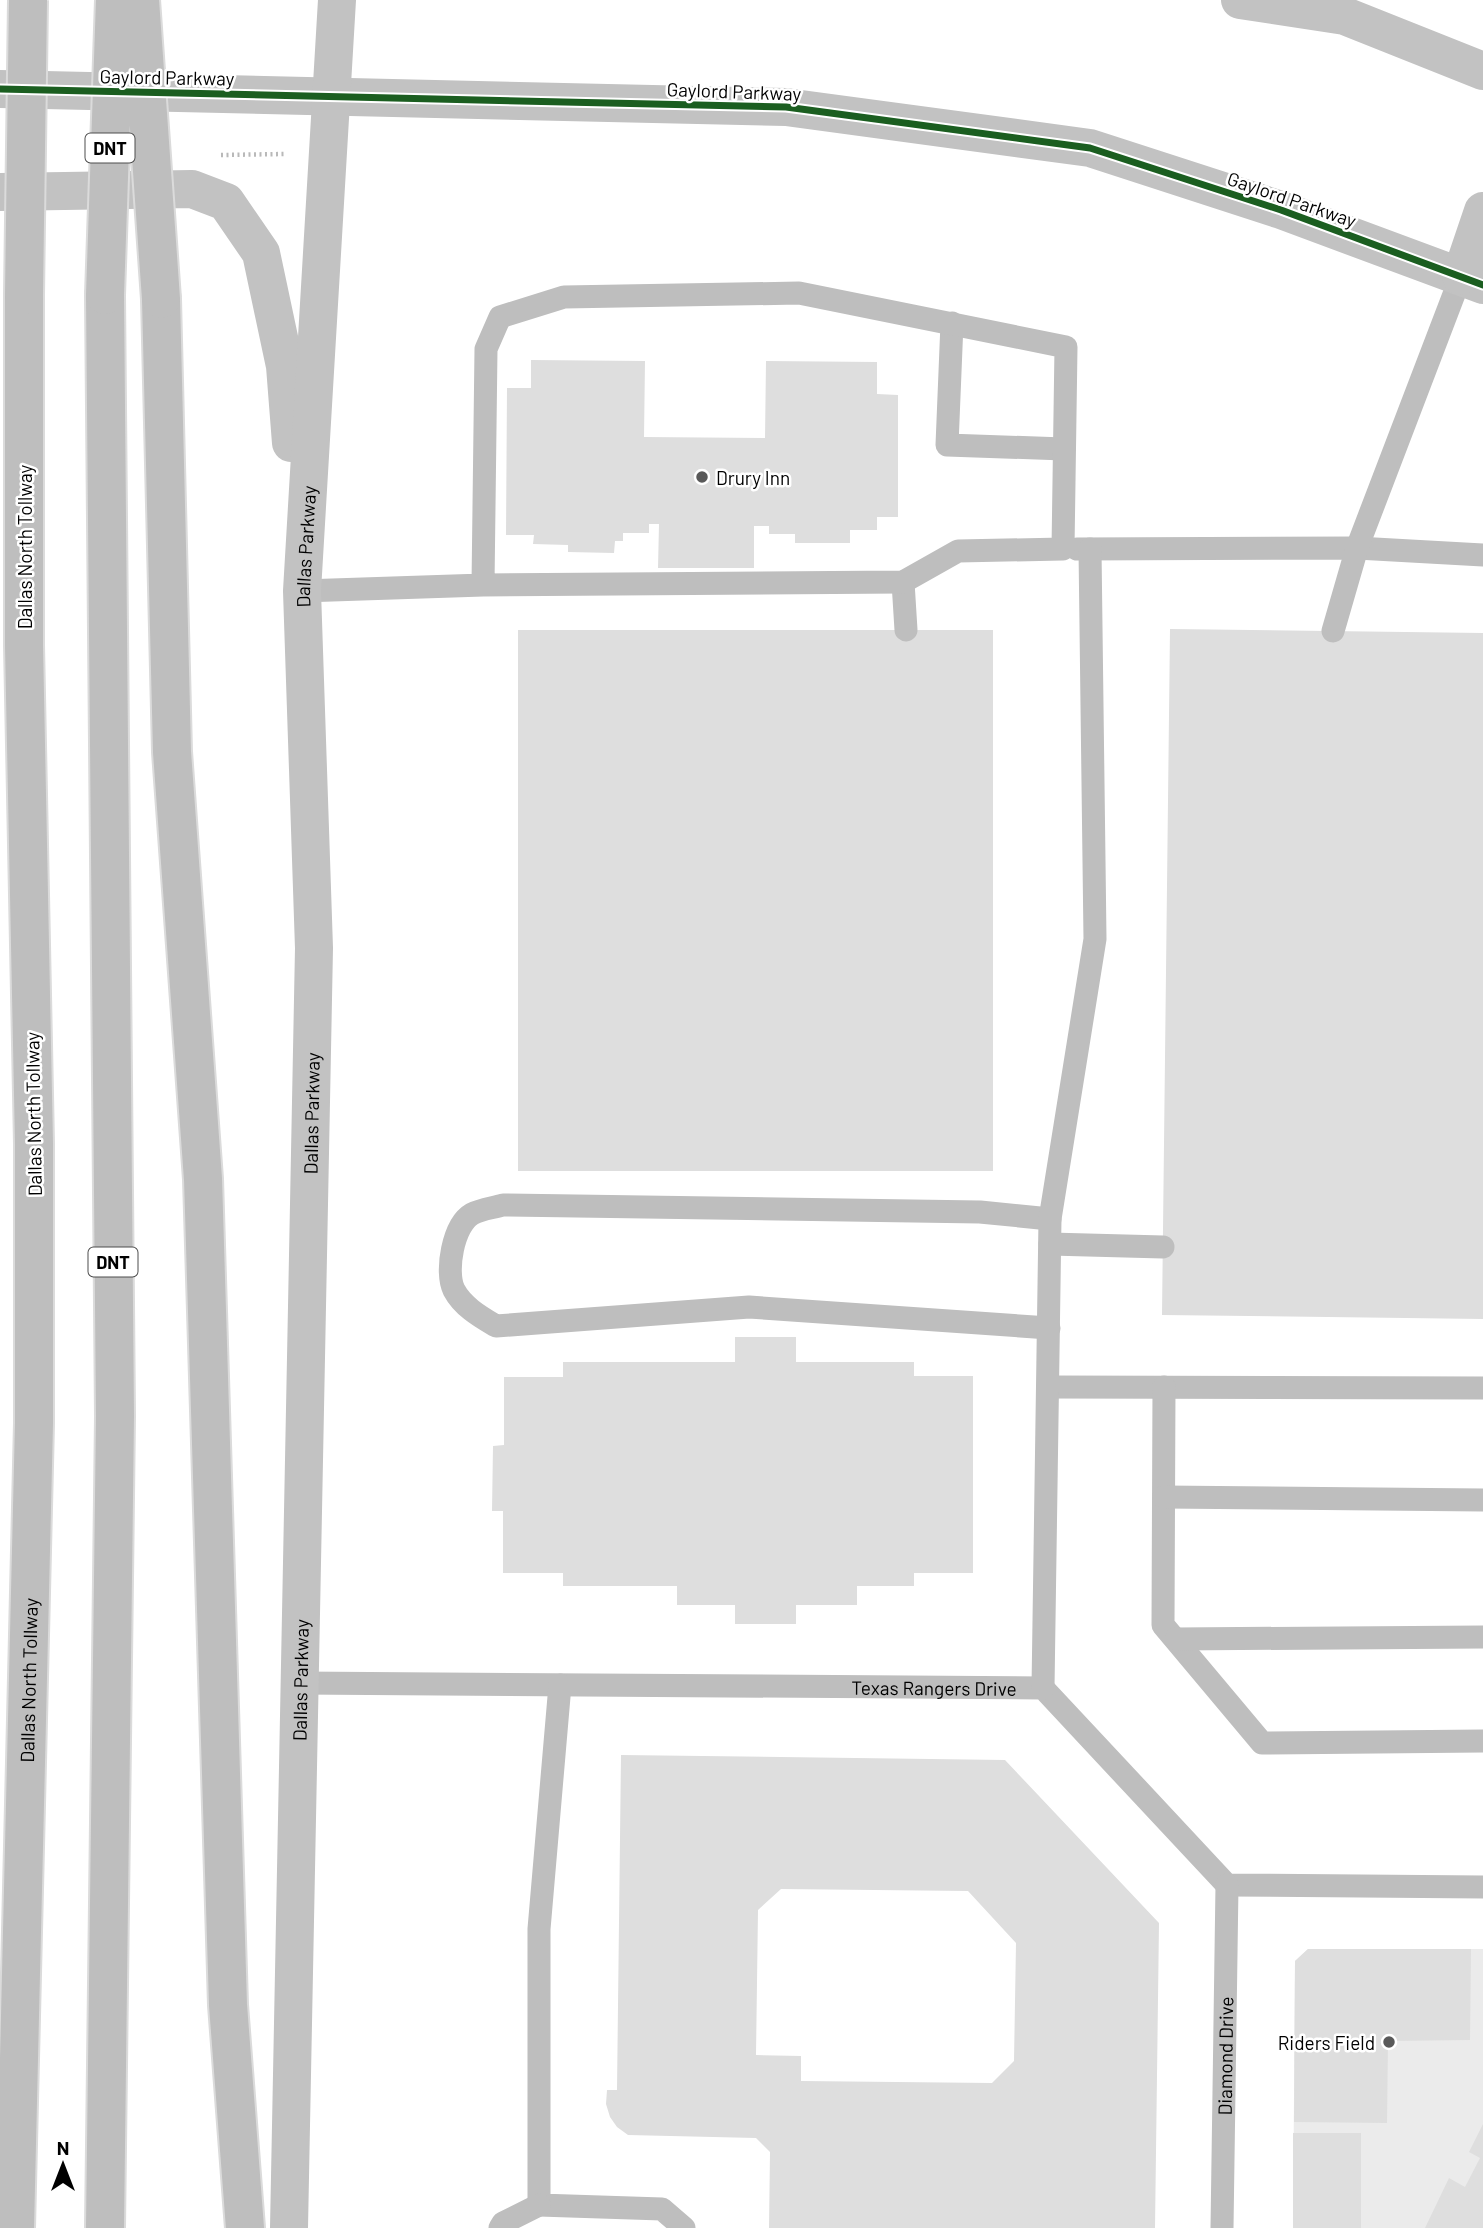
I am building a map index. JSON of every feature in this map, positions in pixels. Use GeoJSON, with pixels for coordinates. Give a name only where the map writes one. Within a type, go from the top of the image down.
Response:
{"type":"FeatureCollection","features":[{"type":"Feature","properties":{"kind":"highway","name":"Dallas North Tollway"},"geometry":{"type":"LineString","coordinates":[[15,2228],[34,1423],[34,1144],[24,645],[24,295],[28,0]]}},
{"type":"Feature","properties":{"kind":"highway","name":"DNT"},"geometry":{"type":"LineString","coordinates":[[105,2228],[115,1416],[105,295],[115,0]]}},
{"type":"Feature","properties":{"kind":"highway"},"geometry":{"type":"LineString","coordinates":[[140,0],[161,299],[172,752],[203,1179],[228,2005],[245,2228]]}},
{"type":"Feature","properties":{"kind":"highway"},"geometry":{"type":"LineString","coordinates":[[0,795],[24,645]]}},
{"type":"Feature","properties":{"kind":"main road","name":"Dallas Parkway"},"geometry":{"type":"LineString","coordinates":[[289,2228],[314,948],[302,591],[337,0]]}},
{"type":"Feature","properties":{"kind":"main road"},"geometry":{"type":"LineString","coordinates":[[1240,0],[1345,16],[1483,71]]}},
{"type":"Feature","properties":{"kind":"main road","name":"Gaylord Parkway"},"geometry":{"type":"LineString","coordinates":[[0,89],[786,107],[1090,148],[1281,210],[1472,280]]}},
{"type":"Feature","properties":{"kind":"main road"},"geometry":{"type":"LineString","coordinates":[[0,192],[192,189],[226,202],[261,253],[285,366],[302,591]]}},
{"type":"Feature","properties":{"kind":"main road"},"geometry":{"type":"LineString","coordinates":[[1472,280],[1483,211]]}},
{"type":"Feature","properties":{"kind":"lane"},"geometry":{"type":"LineString","coordinates":[[1333,631],[1357,548],[1472,280]]}},
{"type":"Feature","properties":{"kind":"lane"},"geometry":{"type":"LineString","coordinates":[[483,585],[486,349],[500,317],[564,297],[799,293],[1066,347],[1063,549]]}},
{"type":"Feature","properties":{"kind":"lane"},"geometry":{"type":"LineString","coordinates":[[952,323],[947,445],[1064,449]]}},
{"type":"Feature","properties":{"kind":"lane"},"geometry":{"type":"LineString","coordinates":[[302,591],[483,585],[904,582],[958,551],[1357,548],[1483,555]]}},
{"type":"Feature","properties":{"kind":"lane"},"geometry":{"type":"LineString","coordinates":[[1043,1688],[1050,1219],[1095,939],[1090,549]]}},
{"type":"Feature","properties":{"kind":"lane"},"geometry":{"type":"LineString","coordinates":[[904,582],[906,630]]}},
{"type":"Feature","properties":{"kind":"lane"},"geometry":{"type":"LineString","coordinates":[[1049,1328],[749,1307],[496,1326],[472,1312],[454,1290],[450,1261],[457,1234],[470,1215],[503,1205],[980,1212],[1050,1219]]}},
{"type":"Feature","properties":{"kind":"lane"},"geometry":{"type":"LineString","coordinates":[[1050,1244],[1163,1247]]}},
{"type":"Feature","properties":{"kind":"lane"},"geometry":{"type":"LineString","coordinates":[[1048,1387],[1483,1388]]}},
{"type":"Feature","properties":{"kind":"lane"},"geometry":{"type":"LineString","coordinates":[[1164,1387],[1163,1625],[1262,1743],[1483,1741]]}},
{"type":"Feature","properties":{"kind":"lane"},"geometry":{"type":"LineString","coordinates":[[1164,1497],[1483,1500]]}},
{"type":"Feature","properties":{"kind":"lane"},"geometry":{"type":"LineString","coordinates":[[1175,1639],[1483,1637]]}},
{"type":"Feature","properties":{"kind":"lane","name":"Texas Rangers Drive"},"geometry":{"type":"LineString","coordinates":[[299,1683],[1043,1688],[1227,1885]]}},
{"type":"Feature","properties":{"kind":"lane"},"geometry":{"type":"LineString","coordinates":[[539,2205],[539,1929],[560,1685]]}},
{"type":"Feature","properties":{"kind":"lane"},"geometry":{"type":"LineString","coordinates":[[1227,1885],[1483,1887]]}},
{"type":"Feature","properties":{"kind":"lane","name":"Diamond Drive"},"geometry":{"type":"LineString","coordinates":[[1222,2228],[1227,1885]]}},
{"type":"Feature","properties":{"kind":"lane"},"geometry":{"type":"LineString","coordinates":[[500,2228],[503,2223],[539,2205],[662,2209],[684,2228]]}},
{"type":"Feature","properties":{"kind":"shaded area","name":"Riders Field"},"geometry":{"type":"Polygon","coordinates":[[[1308,1949],[1483,1949],[1483,2228],[1293,2228],[1295,1961],[1308,1949]]]}},
{"type":"Feature","properties":{"kind":"building","name":"Drury Inn"},"geometry":{"type":"Polygon","coordinates":[[[531,360],[645,361],[644,437],[765,438],[766,361],[877,362],[877,394],[898,395],[898,517],[877,517],[877,530],[850,530],[850,543],[795,543],[795,534],[769,534],[769,526],[754,526],[754,568],[658,568],[659,524],[649,524],[649,533],[623,533],[623,541],[615,541],[614,553],[568,552],[568,545],[533,544],[534,535],[506,535],[507,388],[531,388],[531,360]]]}},
{"type":"Feature","properties":{"kind":"building"},"geometry":{"type":"Polygon","coordinates":[[[1170,629],[1483,633],[1483,1319],[1162,1315],[1170,629]]]}},
{"type":"Feature","properties":{"kind":"building"},"geometry":{"type":"Polygon","coordinates":[[[518,630],[993,630],[993,1171],[518,1171],[518,630]]]}},
{"type":"Feature","properties":{"kind":"building"},"geometry":{"type":"Polygon","coordinates":[[[735,1337],[796,1337],[796,1362],[914,1362],[914,1376],[973,1376],[973,1573],[914,1573],[914,1586],[857,1586],[857,1605],[796,1605],[796,1624],[735,1624],[735,1605],[677,1605],[677,1586],[563,1586],[563,1573],[503,1573],[503,1511],[492,1511],[493,1446],[504,1445],[504,1377],[563,1377],[563,1362],[735,1362],[735,1337]]]}},
{"type":"Feature","properties":{"kind":"building"},"geometry":{"type":"Polygon","coordinates":[[[621,1755],[1005,1760],[1159,1923],[1155,2228],[769,2228],[770,2152],[756,2138],[628,2135],[617,2127],[606,2104],[607,2090],[617,2090],[621,1755]],[[781,1889],[758,1910],[756,2055],[801,2056],[801,2081],[992,2083],[1014,2061],[1016,1943],[968,1891],[781,1889]]]}},
{"type":"Feature","properties":{"kind":"building"},"geometry":{"type":"Polygon","coordinates":[[[1308,1949],[1471,1949],[1470,2040],[1388,2041],[1387,2123],[1294,2122],[1295,1961],[1308,1949]]]}},
{"type":"Feature","properties":{"kind":"building"},"geometry":{"type":"Polygon","coordinates":[[[1483,2124],[1483,2228],[1425,2228],[1449,2178],[1465,2187],[1480,2158],[1469,2152],[1483,2124]]]}},
{"type":"Feature","properties":{"kind":"building"},"geometry":{"type":"Polygon","coordinates":[[[1293,2133],[1361,2133],[1361,2228],[1293,2228],[1293,2133]]]}},
{"type":"Feature","properties":{"kind":"cycle path"},"geometry":{"type":"LineString","coordinates":[[0,89],[786,107],[1090,148],[1281,210],[1483,285]]}},
{"type":"Feature","properties":{"kind":"place","name":"Drury Inn"},"geometry":{"type":"Point","coordinates":[702,477]}},
{"type":"Feature","properties":{"kind":"place","name":"Riders Field"},"geometry":{"type":"Point","coordinates":[1389,2042]}}]}
